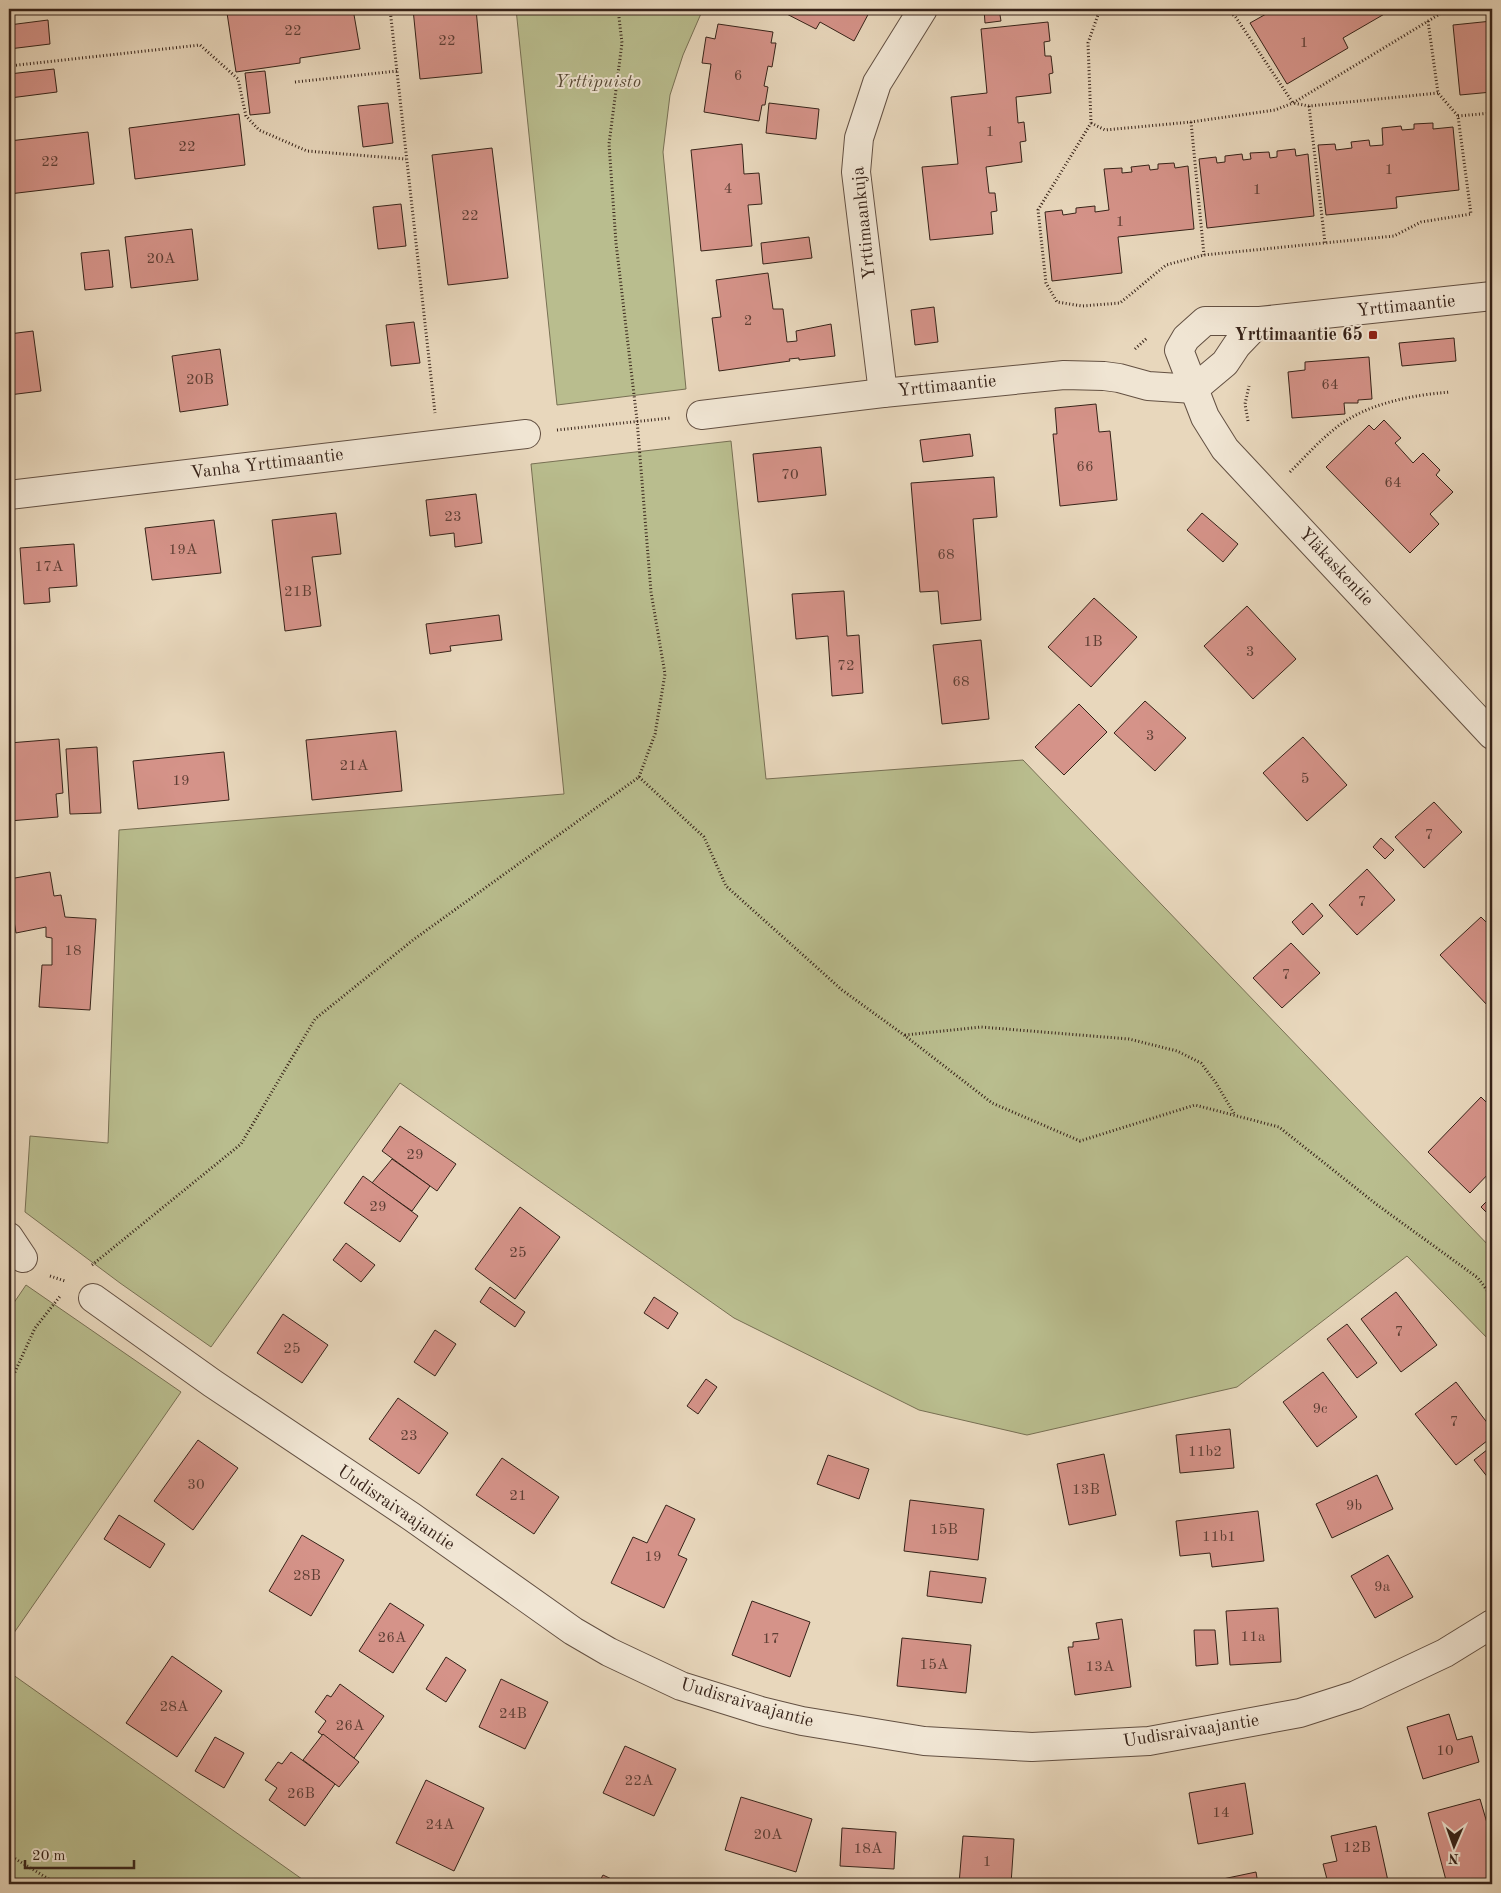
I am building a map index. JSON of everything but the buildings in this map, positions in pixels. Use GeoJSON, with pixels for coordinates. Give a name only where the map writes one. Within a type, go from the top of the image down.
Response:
{"type":"FeatureCollection","features":[{"type":"Feature","properties":{"kind":"street","name":"Yrttimaankuja"},"geometry":{"type":"LineString","coordinates":[[884,393],[856,172],[859,138],[876,83],[923,9]]}},
{"type":"Feature","properties":{"kind":"street","name":"Yrttimaantie"},"geometry":{"type":"LineString","coordinates":[[701,415],[884,393],[1064,375],[1104,376],[1148,386],[1194,389],[1179,350],[1186,338],[1204,321],[1260,321],[1492,296]]}},
{"type":"Feature","properties":{"kind":"street"},"geometry":{"type":"LineString","coordinates":[[1194,389],[1225,363],[1237,345],[1260,321]]}},
{"type":"Feature","properties":{"kind":"street","name":"Yläkaskentie"},"geometry":{"type":"LineString","coordinates":[[1194,389],[1205,417],[1225,449],[1492,735]]}},
{"type":"Feature","properties":{"kind":"street","name":"Vanha Yrttimaantie"},"geometry":{"type":"LineString","coordinates":[[9,496],[526,434]]}},
{"type":"Feature","properties":{"kind":"street","name":"Uudisraivaajantie"},"geometry":{"type":"LineString","coordinates":[[93,1298],[212,1383],[581,1635],[637,1666],[682,1686],[761,1711],[802,1721],[924,1741],[1032,1747],[1149,1742],[1300,1713],[1356,1695],[1445,1653],[1492,1624]]}},
{"type":"Feature","properties":{"kind":"path"},"geometry":{"type":"LineString","coordinates":[[390,9],[438,444]]}},
{"type":"Feature","properties":{"kind":"path"},"geometry":{"type":"LineString","coordinates":[[85,1270],[241,1144],[314,1019],[413,940],[638,777],[655,734],[665,674],[651,592],[637,420],[616,243],[609,144],[622,44],[618,9]]}},
{"type":"Feature","properties":{"kind":"path"},"geometry":{"type":"LineString","coordinates":[[1099,9],[1088,43],[1091,123],[1038,210],[1046,283],[1057,302],[1082,306],[1120,303],[1166,265],[1204,255],[1394,236],[1420,222],[1471,214],[1458,116],[1438,93],[1428,21]]}},
{"type":"Feature","properties":{"kind":"path"},"geometry":{"type":"LineString","coordinates":[[1224,9],[1235,16],[1292,103],[1309,106],[1438,93]]}},
{"type":"Feature","properties":{"kind":"path"},"geometry":{"type":"LineString","coordinates":[[1091,123],[1106,130],[1191,122],[1275,110],[1292,103],[1448,9]]}},
{"type":"Feature","properties":{"kind":"path"},"geometry":{"type":"LineString","coordinates":[[9,66],[200,45],[238,78],[246,116],[260,130],[307,151],[406,159]]}},
{"type":"Feature","properties":{"kind":"path"},"geometry":{"type":"LineString","coordinates":[[296,82],[397,71]]}},
{"type":"Feature","properties":{"kind":"path"},"geometry":{"type":"LineString","coordinates":[[1309,106],[1325,243]]}},
{"type":"Feature","properties":{"kind":"path"},"geometry":{"type":"LineString","coordinates":[[1458,116],[1492,113]]}},
{"type":"Feature","properties":{"kind":"path"},"geometry":{"type":"LineString","coordinates":[[1191,122],[1204,255]]}},
{"type":"Feature","properties":{"kind":"path"},"geometry":{"type":"LineString","coordinates":[[1286,476],[1338,426],[1363,411],[1423,394],[1450,392]]}},
{"type":"Feature","properties":{"kind":"path"},"geometry":{"type":"LineString","coordinates":[[526,434],[637,420],[701,415]]}},
{"type":"Feature","properties":{"kind":"path"},"geometry":{"type":"LineString","coordinates":[[638,777],[704,837],[726,886],[842,990],[992,1103],[1080,1141],[1195,1105],[1279,1126],[1376,1204],[1478,1278],[1492,1297]]}},
{"type":"Feature","properties":{"kind":"path"},"geometry":{"type":"LineString","coordinates":[[904,1035],[981,1027],[1129,1040],[1177,1051],[1201,1063],[1216,1083],[1235,1115]]}},
{"type":"Feature","properties":{"kind":"path"},"geometry":{"type":"LineString","coordinates":[[9,1385],[35,1328],[64,1290]]}},
{"type":"Feature","properties":{"kind":"path"},"geometry":{"type":"LineString","coordinates":[[9,1855],[57,1884]]}},
{"type":"Feature","properties":{"kind":"green space","name":"Yrttipuisto"},"geometry":{"type":"Polygon","coordinates":[[[516,9],[703,9],[683,55],[670,95],[663,152],[686,389],[557,405],[516,9]]]}},
{"type":"Feature","properties":{"kind":"green space"},"geometry":{"type":"Polygon","coordinates":[[[731,441],[766,779],[1023,760],[1492,1249],[1492,1343],[1407,1256],[1237,1387],[1027,1435],[919,1410],[734,1318],[400,1083],[211,1347],[120,1283],[25,1212],[30,1136],[108,1143],[119,830],[564,794],[531,464],[731,441]]]}},
{"type":"Feature","properties":{"kind":"green space"},"geometry":{"type":"Polygon","coordinates":[[[26,1285],[181,1392],[9,1640],[9,1310],[26,1285]]]}},
{"type":"Feature","properties":{"kind":"green space"},"geometry":{"type":"Polygon","coordinates":[[[9,1672],[309,1884],[9,1884],[9,1672]]]}},
{"type":"Feature","properties":{"kind":"place","name":"Yrttimaantie 65"},"geometry":{"type":"Point","coordinates":[1373,335]}}]}
